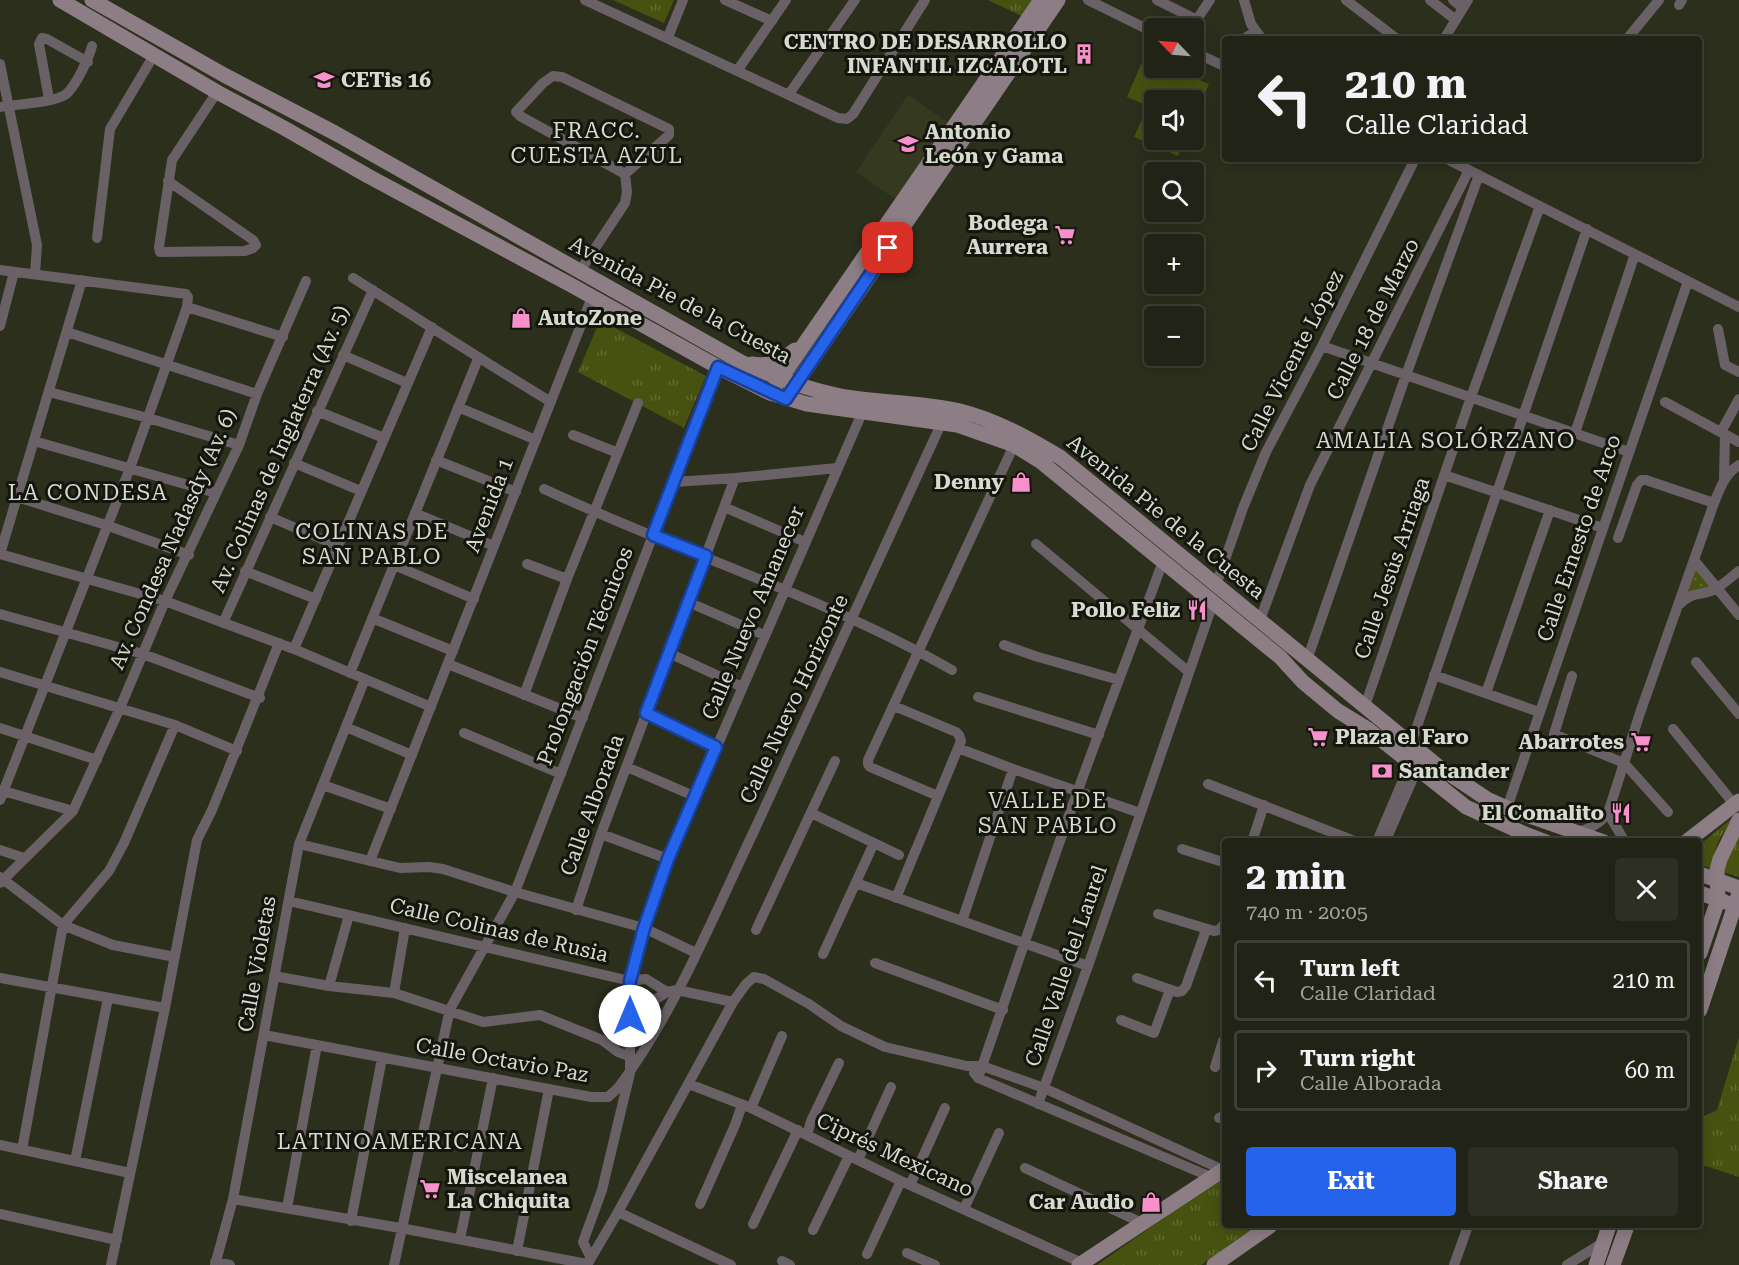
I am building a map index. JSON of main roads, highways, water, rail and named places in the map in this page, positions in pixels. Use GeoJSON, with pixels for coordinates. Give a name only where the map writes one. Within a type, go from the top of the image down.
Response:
{"type":"FeatureCollection","features":[{"type":"Feature","properties":{"kind":"main road","name":"Avenida Pie de la Cuesta"},"geometry":{"type":"LineString","coordinates":[[60,0],[217,92],[377,181],[718,367],[770,393],[786,399],[862,413],[942,422],[980,431],[1014,445],[1040,461],[1280,657],[1302,682],[1329,704],[1369,730],[1466,807],[1536,838]]}},
{"type":"Feature","properties":{"kind":"main road","name":"Avenida Pie de la Cuesta"},"geometry":{"type":"LineString","coordinates":[[92,0],[225,75],[335,133],[741,362],[795,385],[843,396],[960,411],[1009,428],[1060,457],[1307,660],[1469,788],[1507,808],[1592,838]]}},
{"type":"Feature","properties":{"kind":"main road"},"geometry":{"type":"LineString","coordinates":[[786,399],[1041,0]]}},
{"type":"Feature","properties":{"kind":"main road"},"geometry":{"type":"LineString","coordinates":[[770,393],[804,342],[1058,0]]}},
{"type":"Feature","properties":{"kind":"main road"},"geometry":{"type":"LineString","coordinates":[[741,362],[763,366],[775,363],[785,358],[804,342]]}},
{"type":"Feature","properties":{"kind":"main road"},"geometry":{"type":"LineString","coordinates":[[818,351],[813,370],[814,378],[819,384],[843,396]]}},
{"type":"Feature","properties":{"kind":"main road"},"geometry":{"type":"LineString","coordinates":[[1691,838],[1737,803]]}},
{"type":"Feature","properties":{"kind":"main road"},"geometry":{"type":"LineString","coordinates":[[1702,947],[1718,900],[1717,880],[1720,859],[1739,820]]}},
{"type":"Feature","properties":{"kind":"main road"},"geometry":{"type":"LineString","coordinates":[[1702,875],[1717,880],[1738,896]]}},
{"type":"Feature","properties":{"kind":"main road"},"geometry":{"type":"LineString","coordinates":[[1702,894],[1718,900]]}},
{"type":"Feature","properties":{"kind":"main road"},"geometry":{"type":"LineString","coordinates":[[1702,913],[1718,900],[1738,896]]}},
{"type":"Feature","properties":{"kind":"main road"},"geometry":{"type":"LineString","coordinates":[[1702,1004],[1738,896]]}},
{"type":"Feature","properties":{"kind":"main road"},"geometry":{"type":"LineString","coordinates":[[1080,1264],[1220,1172]]}},
{"type":"Feature","properties":{"kind":"main road"},"geometry":{"type":"LineString","coordinates":[[1214,1265],[1267,1228]]}},
{"type":"Feature","properties":{"kind":"main road"},"geometry":{"type":"LineString","coordinates":[[1596,1265],[1609,1228]]}},
{"type":"Feature","properties":{"kind":"main road"},"geometry":{"type":"LineString","coordinates":[[1613,1265],[1626,1228]]}},
{"type":"Feature","properties":{"kind":"place","name":"CENTRO DE DESARROLLO INFANTIL IZCALOTL"},"geometry":{"type":"Point","coordinates":[1084,54]}},
{"type":"Feature","properties":{"kind":"place","name":"CETis 16"},"geometry":{"type":"Point","coordinates":[324,80]}},
{"type":"Feature","properties":{"kind":"place","name":"Antonio León y Gama"},"geometry":{"type":"Point","coordinates":[908,144]}},
{"type":"Feature","properties":{"kind":"place","name":"Bodega Aurrera"},"geometry":{"type":"Point","coordinates":[1065,235]}},
{"type":"Feature","properties":{"kind":"place","name":"AutoZone"},"geometry":{"type":"Point","coordinates":[521,318]}},
{"type":"Feature","properties":{"kind":"place","name":"Denny"},"geometry":{"type":"Point","coordinates":[1021,482]}},
{"type":"Feature","properties":{"kind":"place","name":"Pollo Feliz"},"geometry":{"type":"Point","coordinates":[1197,610]}},
{"type":"Feature","properties":{"kind":"place","name":"Plaza el Faro"},"geometry":{"type":"Point","coordinates":[1318,737]}},
{"type":"Feature","properties":{"kind":"place","name":"Abarrotes"},"geometry":{"type":"Point","coordinates":[1641,742]}},
{"type":"Feature","properties":{"kind":"place","name":"Santander"},"geometry":{"type":"Point","coordinates":[1382,771]}},
{"type":"Feature","properties":{"kind":"place","name":"El Comalito"},"geometry":{"type":"Point","coordinates":[1621,813]}},
{"type":"Feature","properties":{"kind":"place","name":"Miscelanea La Chiquita"},"geometry":{"type":"Point","coordinates":[430,1189]}},
{"type":"Feature","properties":{"kind":"place","name":"Car Audio"},"geometry":{"type":"Point","coordinates":[1151,1202]}},
{"type":"Feature","properties":{"kind":"district","name":"FRACC. CUESTA AZUL"},"geometry":{"type":"Point","coordinates":[597,142]}},
{"type":"Feature","properties":{"kind":"district","name":"AMALIA SOLÓRZANO"},"geometry":{"type":"Point","coordinates":[1446,440]}},
{"type":"Feature","properties":{"kind":"district","name":"LA CONDESA"},"geometry":{"type":"Point","coordinates":[88,492]}},
{"type":"Feature","properties":{"kind":"district","name":"COLINAS DE SAN PABLO"},"geometry":{"type":"Point","coordinates":[372,544]}},
{"type":"Feature","properties":{"kind":"district","name":"VALLE DE SAN PABLO"},"geometry":{"type":"Point","coordinates":[1048,812]}},
{"type":"Feature","properties":{"kind":"district","name":"LATINOAMERICANA"},"geometry":{"type":"Point","coordinates":[400,1141]}}]}
